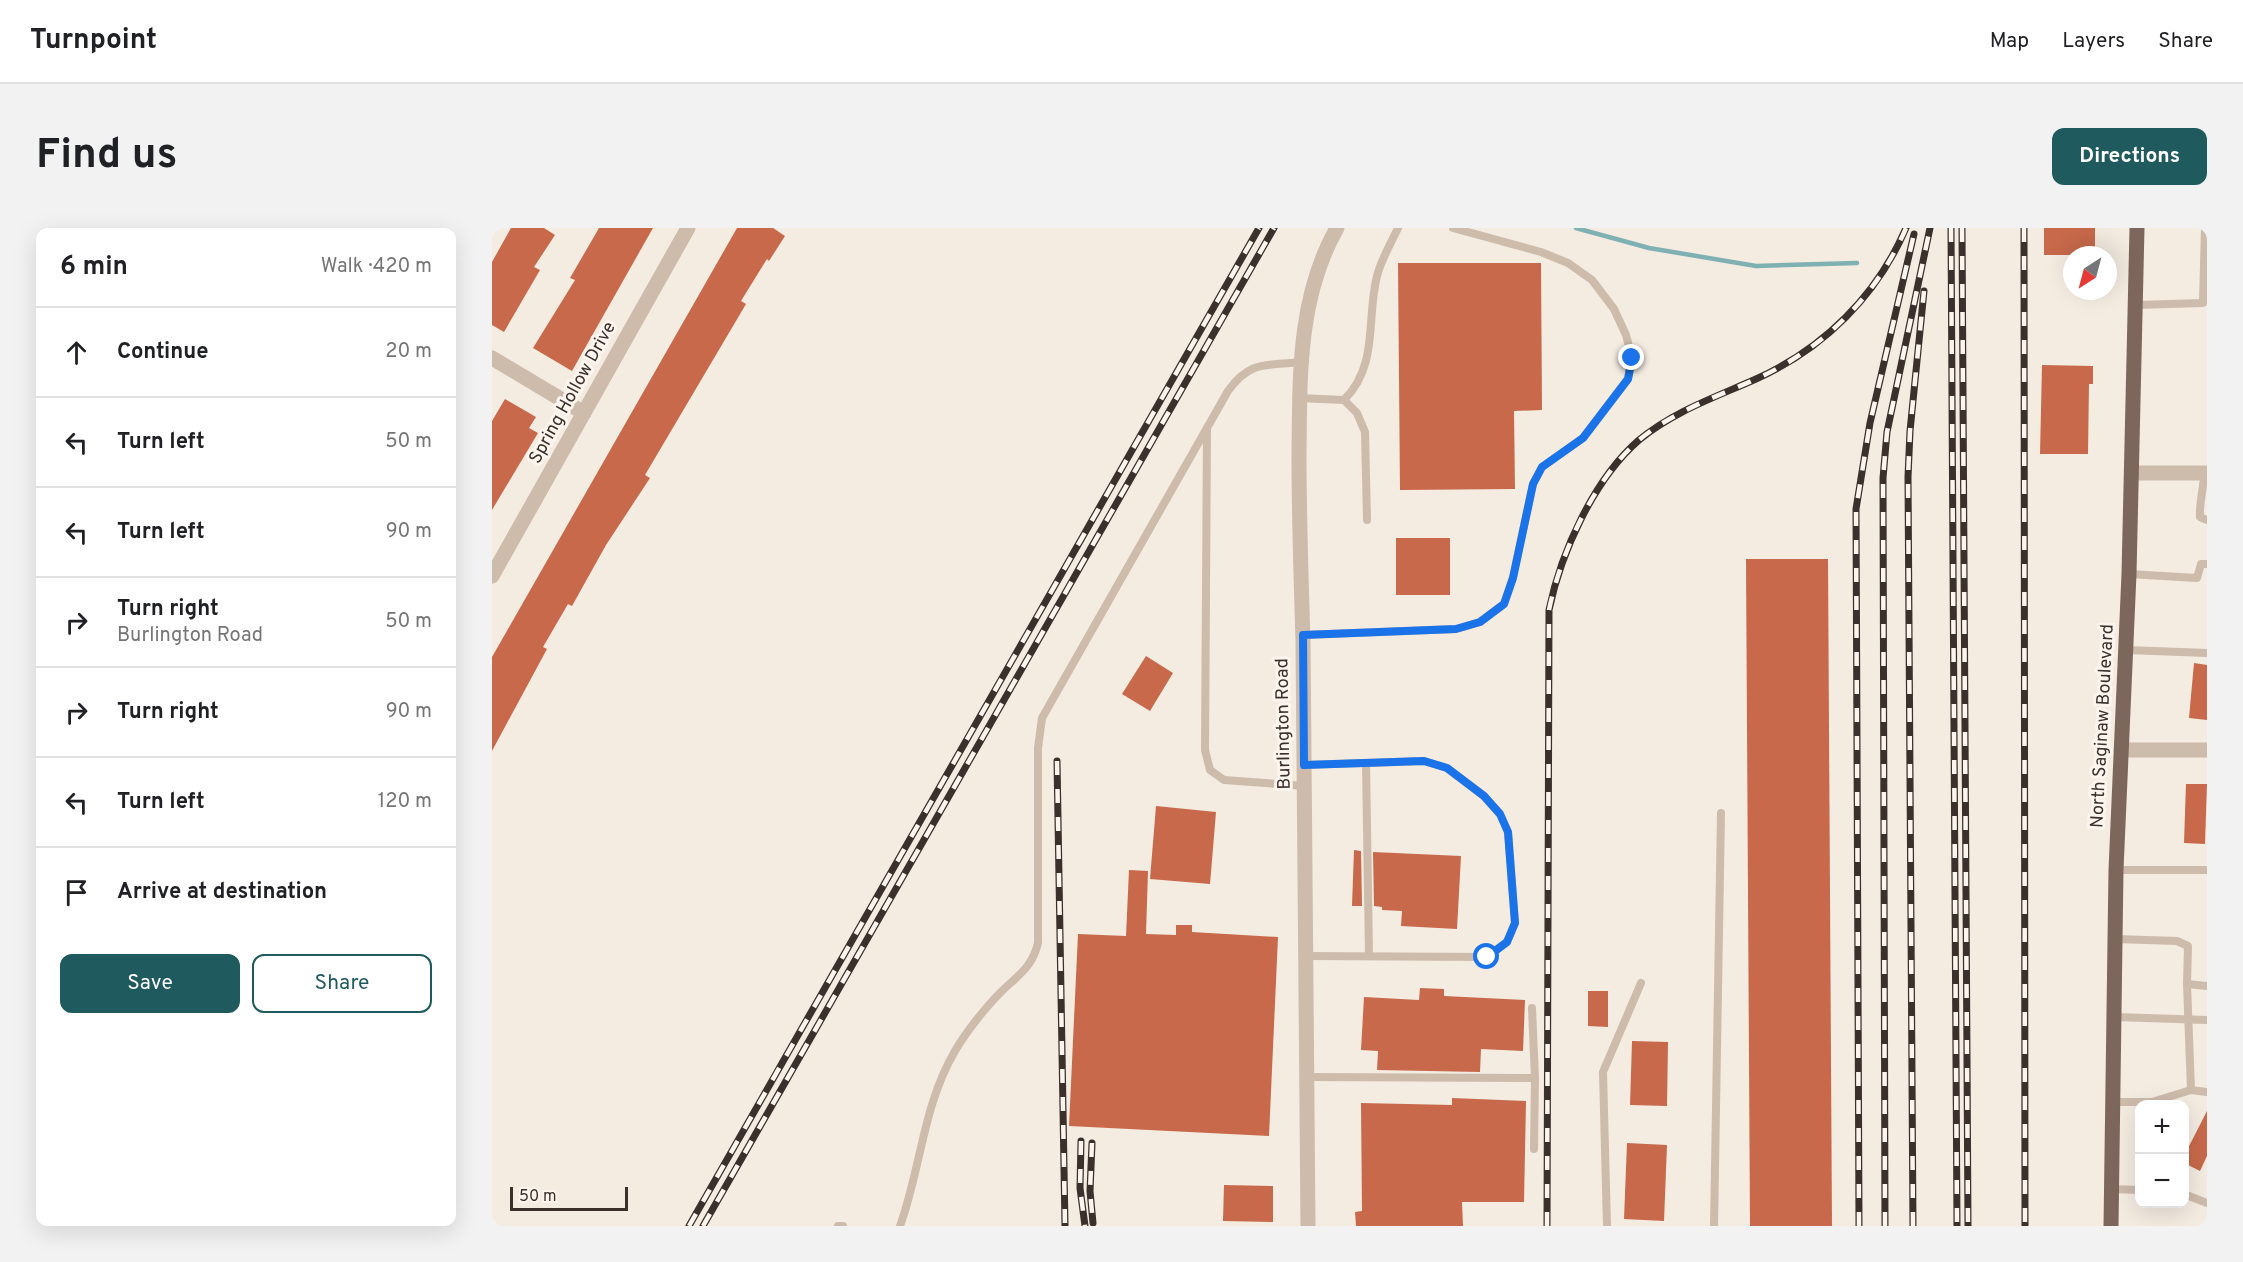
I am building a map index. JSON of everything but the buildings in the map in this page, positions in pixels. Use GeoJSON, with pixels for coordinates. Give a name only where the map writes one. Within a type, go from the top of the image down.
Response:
{"type":"FeatureCollection","features":[{"type":"Feature","properties":{"kind":"main road","name":"North Saginaw Boulevard"},"geometry":{"type":"LineString","coordinates":[[2111,1226],[2116,870],[2127,650],[2137,228]]}},
{"type":"Feature","properties":{"kind":"street","name":"Spring Hollow Drive"},"geometry":{"type":"LineString","coordinates":[[492,576],[688,228]]}},
{"type":"Feature","properties":{"kind":"street","name":"Burlington Road"},"geometry":{"type":"LineString","coordinates":[[1308,1226],[1299,398],[1309,295],[1337,228]]}},
{"type":"Feature","properties":{"kind":"street"},"geometry":{"type":"LineString","coordinates":[[492,358],[584,413]]}},
{"type":"Feature","properties":{"kind":"street"},"geometry":{"type":"LineString","coordinates":[[2132,473],[2205,473]]}},
{"type":"Feature","properties":{"kind":"street"},"geometry":{"type":"LineString","coordinates":[[2122,750],[2207,750]]}},
{"type":"Feature","properties":{"kind":"lane"},"geometry":{"type":"LineString","coordinates":[[1344,400],[1358,382],[1367,364],[1377,275],[1398,228]]}},
{"type":"Feature","properties":{"kind":"lane"},"geometry":{"type":"LineString","coordinates":[[1303,635],[1456,629],[1480,622],[1504,604],[1513,578],[1533,484],[1542,467],[1583,438],[1628,379],[1632,358],[1626,335],[1614,309],[1592,280],[1569,263],[1541,252],[1453,228]]}},
{"type":"Feature","properties":{"kind":"lane"},"geometry":{"type":"LineString","coordinates":[[2136,305],[2205,303],[2205,228]]}},
{"type":"Feature","properties":{"kind":"lane"},"geometry":{"type":"LineString","coordinates":[[900,1226],[932,1100],[956,1050],[1000,993],[1023,974],[1036,951],[1038,748],[1042,718],[1240,374],[1249,369],[1301,362]]}},
{"type":"Feature","properties":{"kind":"lane"},"geometry":{"type":"LineString","coordinates":[[1299,398],[1344,400],[1357,413],[1365,432],[1367,519]]}},
{"type":"Feature","properties":{"kind":"lane"},"geometry":{"type":"LineString","coordinates":[[1207,428],[1205,750],[1210,770],[1224,780],[1305,786]]}},
{"type":"Feature","properties":{"kind":"lane"},"geometry":{"type":"LineString","coordinates":[[2205,473],[2200,517],[2207,520]]}},
{"type":"Feature","properties":{"kind":"lane"},"geometry":{"type":"LineString","coordinates":[[2129,574],[2197,578],[2201,564],[2207,564]]}},
{"type":"Feature","properties":{"kind":"lane"},"geometry":{"type":"LineString","coordinates":[[2127,650],[2207,652]]}},
{"type":"Feature","properties":{"kind":"lane"},"geometry":{"type":"LineString","coordinates":[[1304,765],[1424,761],[1447,768],[1484,796],[1500,814],[1508,832],[1515,923],[1507,942],[1487,957],[1306,956]]}},
{"type":"Feature","properties":{"kind":"lane"},"geometry":{"type":"LineString","coordinates":[[1366,763],[1370,956]]}},
{"type":"Feature","properties":{"kind":"lane"},"geometry":{"type":"LineString","coordinates":[[1714,1226],[1721,813]]}},
{"type":"Feature","properties":{"kind":"lane"},"geometry":{"type":"LineString","coordinates":[[2116,870],[2207,870]]}},
{"type":"Feature","properties":{"kind":"lane"},"geometry":{"type":"LineString","coordinates":[[2115,939],[2178,941],[2188,946],[2191,1089]]}},
{"type":"Feature","properties":{"kind":"lane"},"geometry":{"type":"LineString","coordinates":[[1607,1226],[1603,1072],[1641,983]]}},
{"type":"Feature","properties":{"kind":"lane"},"geometry":{"type":"LineString","coordinates":[[2187,984],[2207,986]]}},
{"type":"Feature","properties":{"kind":"lane"},"geometry":{"type":"LineString","coordinates":[[1532,1008],[1535,1078],[1534,1149]]}},
{"type":"Feature","properties":{"kind":"lane"},"geometry":{"type":"LineString","coordinates":[[2115,1017],[2177,1021],[2190,1018],[2207,1020]]}},
{"type":"Feature","properties":{"kind":"lane"},"geometry":{"type":"LineString","coordinates":[[1307,1077],[1535,1078]]}},
{"type":"Feature","properties":{"kind":"lane"},"geometry":{"type":"LineString","coordinates":[[2114,1102],[2152,1102],[2191,1089],[2207,1092]]}},
{"type":"Feature","properties":{"kind":"lane"},"geometry":{"type":"LineString","coordinates":[[2111,1189],[2135,1190]]}},
{"type":"Feature","properties":{"kind":"lane"},"geometry":{"type":"LineString","coordinates":[[2189,1196],[2207,1203]]}},
{"type":"Feature","properties":{"kind":"waterway"},"geometry":{"type":"LineString","coordinates":[[1576,228],[1649,248],[1756,266],[1857,263]]}},
{"type":"Feature","properties":{"kind":"railway"},"geometry":{"type":"LineString","coordinates":[[689,1226],[1259,228]]}},
{"type":"Feature","properties":{"kind":"railway"},"geometry":{"type":"LineString","coordinates":[[703,1226],[1274,228]]}},
{"type":"Feature","properties":{"kind":"railway"},"geometry":{"type":"LineString","coordinates":[[1547,1226],[1549,610],[1562,564],[1594,496],[1623,456],[1639,440],[1681,413],[1780,367],[1825,336],[1845,318],[1880,276],[1906,228]]}},
{"type":"Feature","properties":{"kind":"railway"},"geometry":{"type":"LineString","coordinates":[[1885,1226],[1883,478],[1887,432],[1930,228]]}},
{"type":"Feature","properties":{"kind":"railway"},"geometry":{"type":"LineString","coordinates":[[1951,228],[1957,1226]]}},
{"type":"Feature","properties":{"kind":"railway"},"geometry":{"type":"LineString","coordinates":[[1962,228],[1968,1226]]}},
{"type":"Feature","properties":{"kind":"railway"},"geometry":{"type":"LineString","coordinates":[[2024,228],[2025,1226]]}},
{"type":"Feature","properties":{"kind":"railway"},"geometry":{"type":"LineString","coordinates":[[1859,1226],[1856,509],[1870,423],[1914,234]]}},
{"type":"Feature","properties":{"kind":"railway"},"geometry":{"type":"LineString","coordinates":[[1913,1226],[1908,477],[1910,431],[1924,291]]}},
{"type":"Feature","properties":{"kind":"railway"},"geometry":{"type":"LineString","coordinates":[[1057,761],[1065,1226]]}},
{"type":"Feature","properties":{"kind":"railway"},"geometry":{"type":"LineString","coordinates":[[1081,1141],[1080,1188],[1085,1226]]}},
{"type":"Feature","properties":{"kind":"railway"},"geometry":{"type":"LineString","coordinates":[[1092,1143],[1090,1191],[1093,1223]]}},
{"type":"Feature","properties":{"kind":"route"},"geometry":{"type":"LineString","coordinates":[[1487,957],[1507,942],[1513,933],[1515,923],[1508,832],[1500,814],[1465,779],[1447,768],[1424,761],[1304,765],[1303,635],[1456,629],[1480,622],[1504,604],[1513,578],[1533,484],[1542,467],[1583,438],[1628,379],[1632,358]]}}]}
